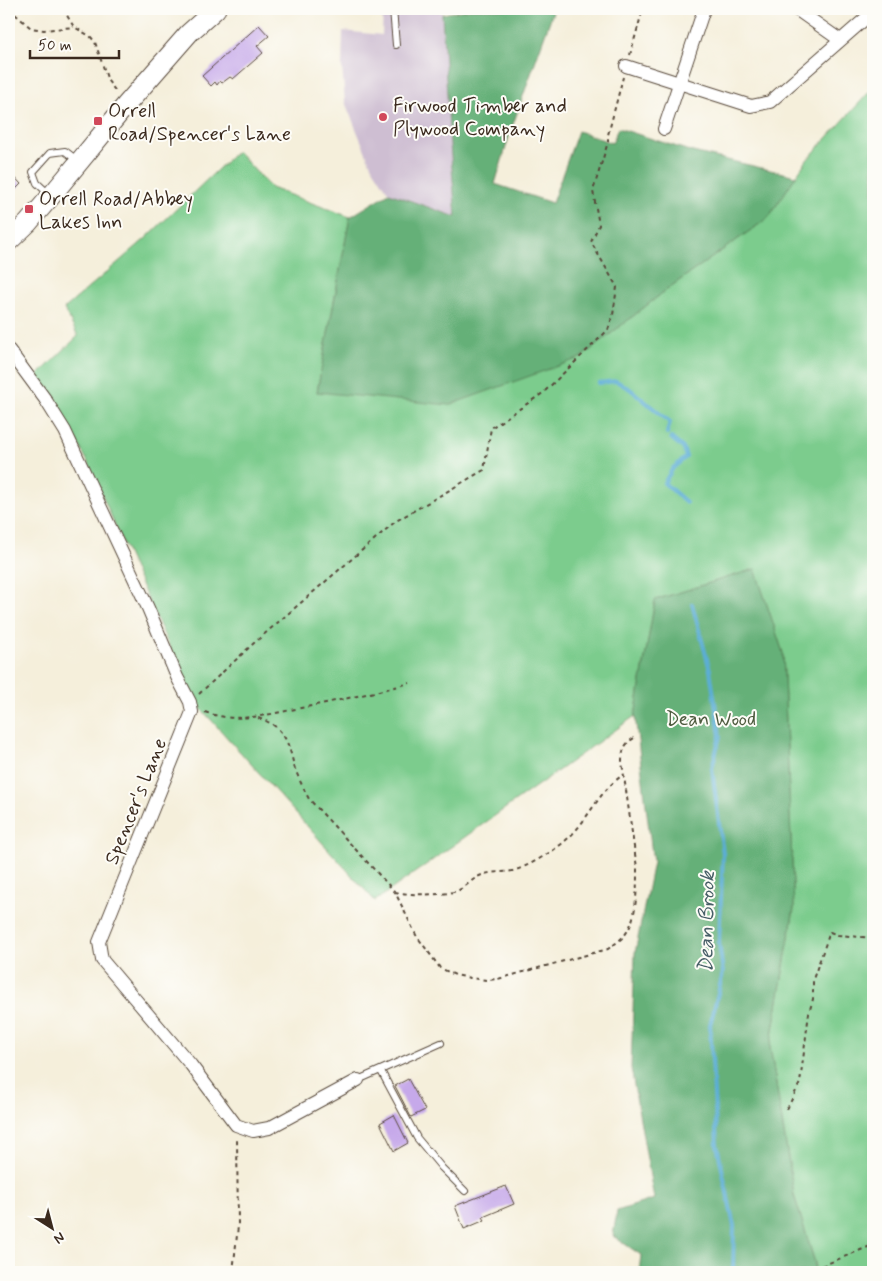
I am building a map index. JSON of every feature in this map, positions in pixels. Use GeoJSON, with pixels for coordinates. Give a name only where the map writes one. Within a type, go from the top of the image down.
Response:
{"type":"FeatureCollection","features":[{"type":"Feature","properties":{"kind":"main road"},"geometry":{"type":"LineString","coordinates":[[9,241],[28,223],[103,132],[189,33],[216,9]]}},
{"type":"Feature","properties":{"kind":"street"},"geometry":{"type":"LineString","coordinates":[[664,129],[704,9]]}},
{"type":"Feature","properties":{"kind":"street"},"geometry":{"type":"LineString","coordinates":[[796,9],[840,40]]}},
{"type":"Feature","properties":{"kind":"street"},"geometry":{"type":"LineString","coordinates":[[626,66],[751,106],[762,105],[770,102],[873,10]]}},
{"type":"Feature","properties":{"kind":"street"},"geometry":{"type":"LineString","coordinates":[[9,350],[65,431],[190,702]]}},
{"type":"Feature","properties":{"kind":"street","name":"Spencer's Lane"},"geometry":{"type":"LineString","coordinates":[[190,702],[192,712],[99,942],[102,960],[191,1065],[236,1125]]}},
{"type":"Feature","properties":{"kind":"street"},"geometry":{"type":"LineString","coordinates":[[236,1125],[252,1131],[269,1128],[358,1080]]}},
{"type":"Feature","properties":{"kind":"lane"},"geometry":{"type":"LineString","coordinates":[[393,9],[396,45]]}},
{"type":"Feature","properties":{"kind":"lane"},"geometry":{"type":"LineString","coordinates":[[51,196],[37,183],[33,172],[50,153],[66,150],[79,162]]}},
{"type":"Feature","properties":{"kind":"lane"},"geometry":{"type":"LineString","coordinates":[[358,1080],[441,1043]]}},
{"type":"Feature","properties":{"kind":"lane"},"geometry":{"type":"LineString","coordinates":[[380,1071],[417,1138],[442,1168],[465,1191]]}},
{"type":"Feature","properties":{"kind":"path"},"geometry":{"type":"LineString","coordinates":[[9,9],[31,28],[44,30],[74,27]]}},
{"type":"Feature","properties":{"kind":"path"},"geometry":{"type":"LineString","coordinates":[[63,9],[74,27],[90,36],[95,42],[108,81],[126,105]]}},
{"type":"Feature","properties":{"kind":"path"},"geometry":{"type":"LineString","coordinates":[[410,683],[360,696],[256,717],[231,718],[215,716],[200,710],[190,702],[254,643],[396,521],[484,470],[491,428],[543,393],[608,330],[613,315],[617,287],[591,242],[599,225],[594,191],[626,66],[643,9]]}},
{"type":"Feature","properties":{"kind":"path"},"geometry":{"type":"LineString","coordinates":[[256,717],[271,722],[284,735],[291,749],[301,784],[309,799],[395,892],[416,934],[440,968],[455,975],[487,980],[498,979],[608,949],[619,941],[629,929],[637,883],[635,848],[622,762],[622,750],[634,738]]}},
{"type":"Feature","properties":{"kind":"path"},"geometry":{"type":"LineString","coordinates":[[395,892],[403,894],[445,894],[459,890],[482,874],[496,871],[510,872],[522,868],[564,843],[602,795],[617,779],[624,775]]}},
{"type":"Feature","properties":{"kind":"path"},"geometry":{"type":"LineString","coordinates":[[787,1108],[800,1082],[809,1013],[813,999],[813,979],[830,932],[838,935],[873,938]]}},
{"type":"Feature","properties":{"kind":"path"},"geometry":{"type":"LineString","coordinates":[[873,1039],[873,1063]]}},
{"type":"Feature","properties":{"kind":"path"},"geometry":{"type":"LineString","coordinates":[[233,1272],[238,1226],[236,1125]]}},
{"type":"Feature","properties":{"kind":"path"},"geometry":{"type":"LineString","coordinates":[[807,1272],[873,1245]]}},
{"type":"Feature","properties":{"kind":"shaded area"},"geometry":{"type":"Polygon","coordinates":[[[383,9],[442,9],[456,217],[389,193],[371,165],[345,102],[342,66],[343,31],[382,35],[383,9]]]}},
{"type":"Feature","properties":{"kind":"green space"},"geometry":{"type":"Polygon","coordinates":[[[470,9],[554,9],[511,130],[495,184],[552,203],[578,131],[612,143],[618,128],[693,152],[796,176],[768,218],[670,287],[580,358],[449,405],[317,392],[350,217],[389,193],[456,217],[442,14],[470,9]]]}},
{"type":"Feature","properties":{"kind":"green space"},"geometry":{"type":"Polygon","coordinates":[[[873,88],[873,1272],[814,1272],[815,1263],[794,1195],[770,1047],[794,909],[783,653],[755,569],[655,600],[635,716],[375,901],[194,701],[125,549],[89,464],[55,400],[36,377],[78,336],[64,309],[144,240],[237,151],[271,188],[350,217],[317,392],[580,358],[670,287],[768,218],[806,161],[873,88]]]}},
{"type":"Feature","properties":{"kind":"green space","name":"Dean Wood"},"geometry":{"type":"Polygon","coordinates":[[[755,569],[783,653],[794,908],[770,1047],[794,1195],[815,1263],[814,1272],[639,1272],[641,1255],[613,1236],[617,1211],[654,1199],[631,1068],[635,953],[653,862],[635,716],[655,600],[755,569]]]}},
{"type":"Feature","properties":{"kind":"green space"},"geometry":{"type":"Polygon","coordinates":[[[373,1270],[400,1272],[179,1272],[181,1271],[373,1270]]]}},
{"type":"Feature","properties":{"kind":"building"},"geometry":{"type":"Polygon","coordinates":[[[259,25],[269,36],[257,46],[263,53],[233,79],[230,77],[222,83],[220,81],[217,85],[215,82],[211,86],[202,76],[259,25]]]}},
{"type":"Feature","properties":{"kind":"building"},"geometry":{"type":"Polygon","coordinates":[[[9,171],[21,184],[9,196],[9,171]]]}},
{"type":"Feature","properties":{"kind":"building"},"geometry":{"type":"Polygon","coordinates":[[[408,1079],[425,1110],[411,1117],[395,1086],[408,1079]]]}},
{"type":"Feature","properties":{"kind":"building"},"geometry":{"type":"Polygon","coordinates":[[[394,1115],[408,1143],[394,1151],[380,1123],[394,1115]]]}},
{"type":"Feature","properties":{"kind":"building"},"geometry":{"type":"Polygon","coordinates":[[[506,1186],[514,1204],[483,1217],[485,1220],[464,1229],[455,1206],[506,1186]]]}},
{"type":"Feature","properties":{"kind":"waterway","name":"Dean Brook"},"geometry":{"type":"LineString","coordinates":[[599,383],[616,381],[630,389],[670,422],[667,433]]}},
{"type":"Feature","properties":{"kind":"waterway","name":"Dean Brook"},"geometry":{"type":"LineString","coordinates":[[671,438],[683,448],[686,457],[673,468],[664,483],[686,502]]}},
{"type":"Feature","properties":{"kind":"waterway","name":"Dean Brook"},"geometry":{"type":"LineString","coordinates":[[692,604],[710,670],[720,736],[712,768],[723,854],[719,942],[723,973],[710,1025],[717,1145],[734,1226],[733,1272]]}},
{"type":"Feature","properties":{"kind":"place","name":"Firwood Timber and Plywood Company"},"geometry":{"type":"Point","coordinates":[383,117]}},
{"type":"Feature","properties":{"kind":"place","name":"Orrell Road/Spencer's Lane"},"geometry":{"type":"Point","coordinates":[98,121]}},
{"type":"Feature","properties":{"kind":"place","name":"Orrell Road/Abbey Lakes Inn"},"geometry":{"type":"Point","coordinates":[29,209]}}]}
